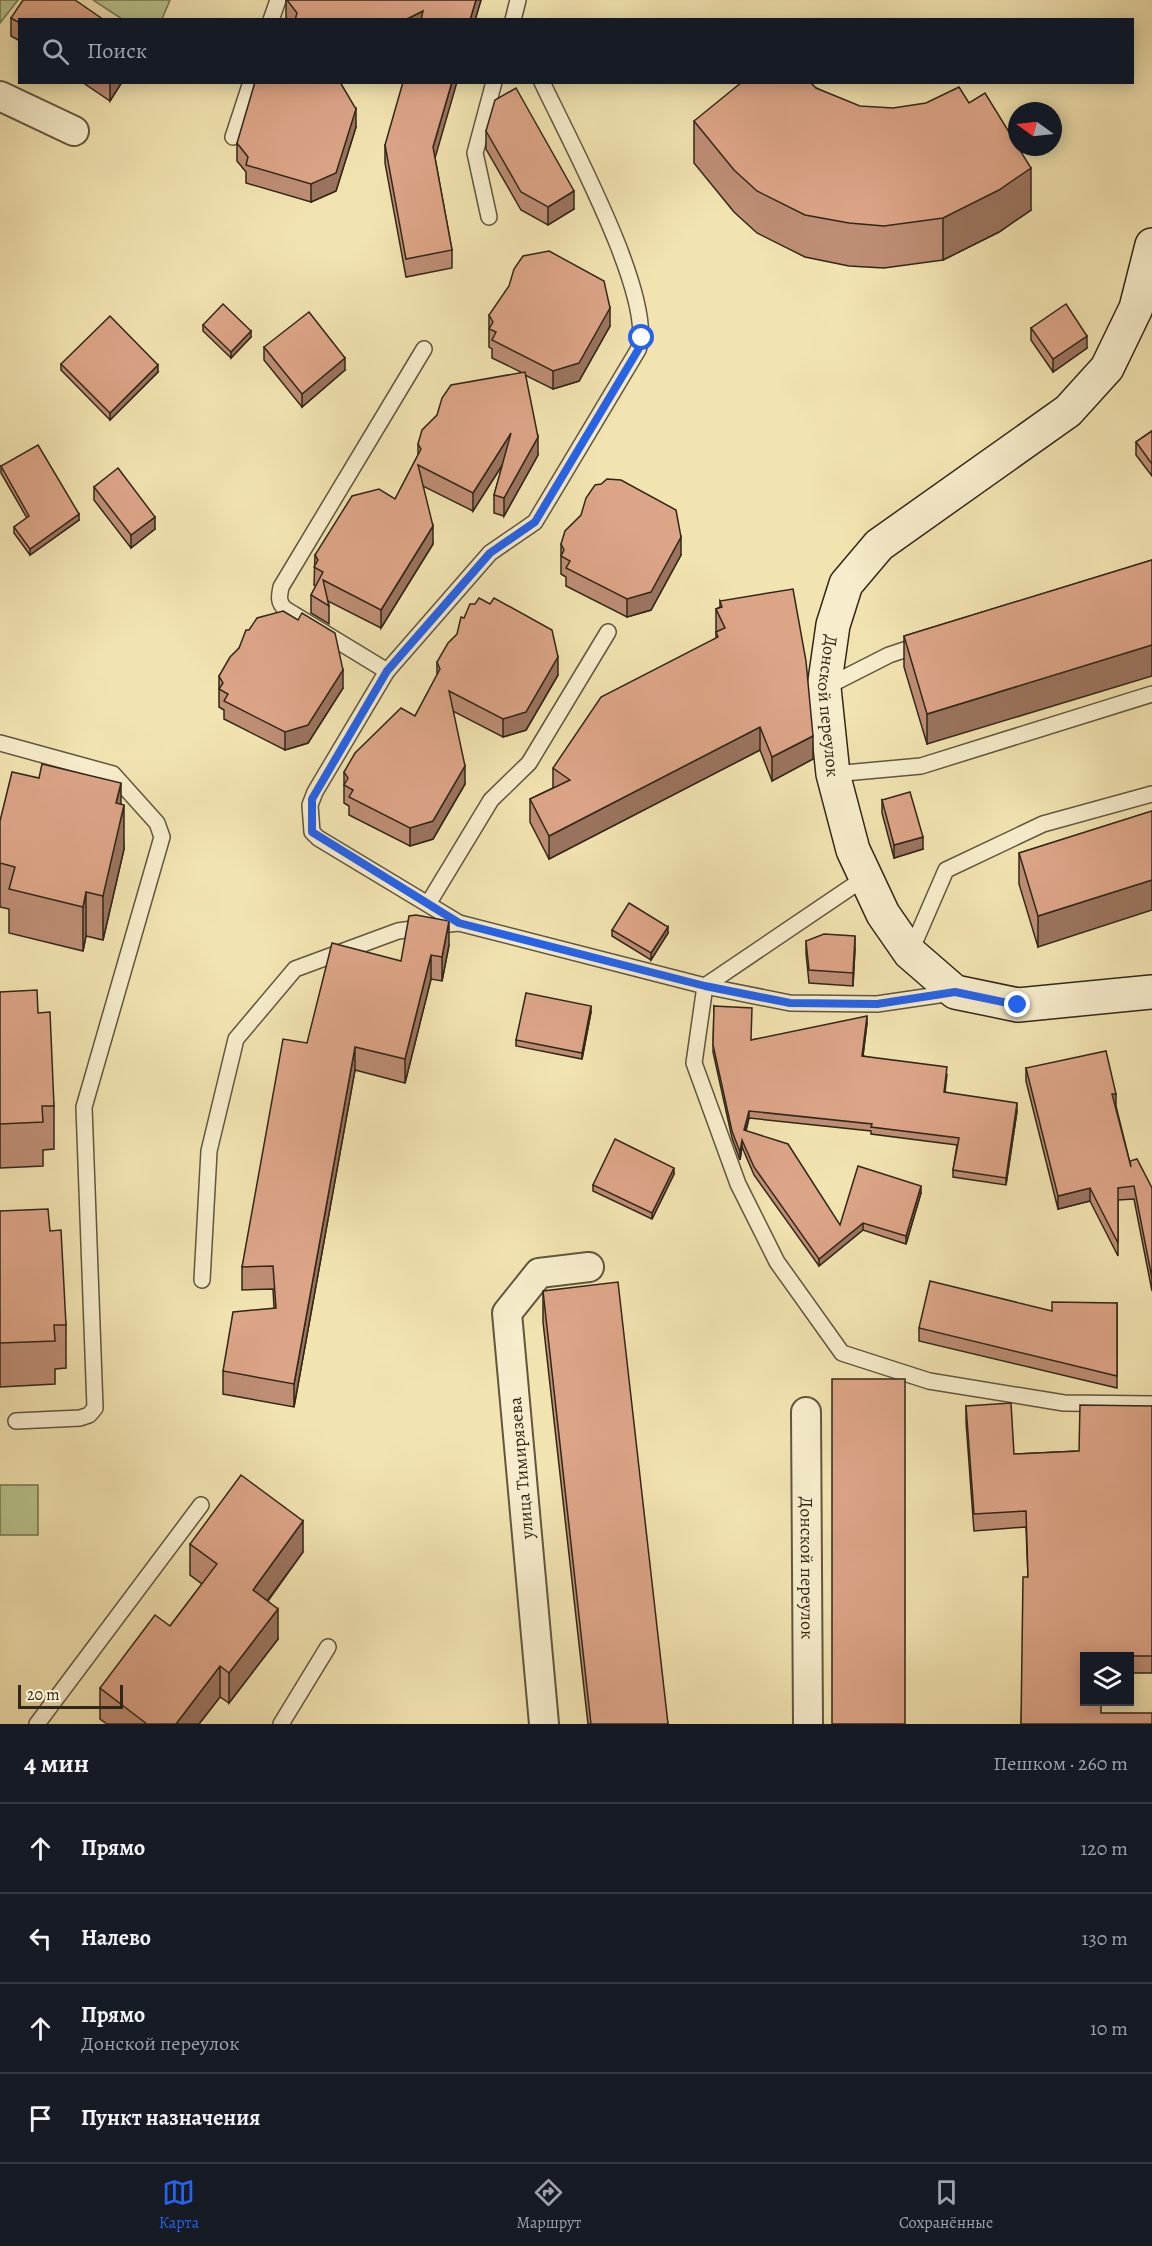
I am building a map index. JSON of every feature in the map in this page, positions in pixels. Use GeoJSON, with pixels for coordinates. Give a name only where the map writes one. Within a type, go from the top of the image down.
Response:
{"type":"FeatureCollection","features":[{"type":"Feature","properties":{"kind":"street"},"geometry":{"type":"LineString","coordinates":[[0,96],[74,131]]}},
{"type":"Feature","properties":{"kind":"street","name":"Донской переулок"},"geometry":{"type":"LineString","coordinates":[[1152,245],[1148,281],[1107,368],[1068,411],[879,545],[846,584],[833,625],[824,688],[833,774],[853,850],[883,914],[910,952],[955,992],[1018,1005],[1152,992]]}},
{"type":"Feature","properties":{"kind":"street","name":"улица Тимирязева"},"geometry":{"type":"LineString","coordinates":[[544,1724],[507,1313],[539,1273],[589,1267]]}},
{"type":"Feature","properties":{"kind":"street","name":"Донской переулок"},"geometry":{"type":"LineString","coordinates":[[806,1412],[808,1724]]}},
{"type":"Feature","properties":{"kind":"lane"},"geometry":{"type":"LineString","coordinates":[[272,18],[278,0]]}},
{"type":"Feature","properties":{"kind":"lane"},"geometry":{"type":"LineString","coordinates":[[512,18],[518,0]]}},
{"type":"Feature","properties":{"kind":"lane"},"geometry":{"type":"LineString","coordinates":[[233,137],[250,84]]}},
{"type":"Feature","properties":{"kind":"lane"},"geometry":{"type":"LineString","coordinates":[[489,217],[475,153],[493,84]]}},
{"type":"Feature","properties":{"kind":"lane"},"geometry":{"type":"LineString","coordinates":[[543,84],[628,267],[642,325],[642,338],[638,350],[535,522],[490,553],[387,671],[312,799],[310,822],[312,832],[318,838],[459,923],[705,986],[801,1003],[877,1004],[955,992]]}},
{"type":"Feature","properties":{"kind":"lane"},"geometry":{"type":"LineString","coordinates":[[387,671],[285,609],[279,597],[281,587],[424,349]]}},
{"type":"Feature","properties":{"kind":"lane"},"geometry":{"type":"LineString","coordinates":[[428,904],[491,800],[529,763],[608,632]]}},
{"type":"Feature","properties":{"kind":"lane"},"geometry":{"type":"LineString","coordinates":[[824,688],[889,655],[942,638]]}},
{"type":"Feature","properties":{"kind":"lane"},"geometry":{"type":"LineString","coordinates":[[833,774],[921,766],[1152,694]]}},
{"type":"Feature","properties":{"kind":"lane"},"geometry":{"type":"LineString","coordinates":[[0,743],[112,774],[157,823],[162,837],[84,1107],[95,1408],[89,1415],[80,1418],[16,1421]]}},
{"type":"Feature","properties":{"kind":"lane"},"geometry":{"type":"LineString","coordinates":[[910,952],[946,870],[1042,824],[1152,795]]}},
{"type":"Feature","properties":{"kind":"lane"},"geometry":{"type":"LineString","coordinates":[[866,877],[705,986],[694,1063],[738,1184],[777,1262],[842,1353],[929,1381],[1064,1403],[1152,1404]]}},
{"type":"Feature","properties":{"kind":"lane"},"geometry":{"type":"LineString","coordinates":[[202,1280],[209,1151],[236,1039],[295,969],[399,931],[459,923]]}},
{"type":"Feature","properties":{"kind":"lane"},"geometry":{"type":"LineString","coordinates":[[37,1724],[201,1505]]}},
{"type":"Feature","properties":{"kind":"lane"},"geometry":{"type":"LineString","coordinates":[[281,1724],[328,1647]]}},
{"type":"Feature","properties":{"kind":"green space"},"geometry":{"type":"Polygon","coordinates":[[[0,0],[18,0],[0,23],[0,0]]]}},
{"type":"Feature","properties":{"kind":"green space"},"geometry":{"type":"Polygon","coordinates":[[[93,0],[170,0],[162,18],[120,18],[93,0]]]}},
{"type":"Feature","properties":{"kind":"green space"},"geometry":{"type":"Polygon","coordinates":[[[0,1485],[38,1485],[38,1535],[0,1535],[0,1485]]]}},
{"type":"Feature","properties":{"kind":"building"},"geometry":{"type":"Polygon","coordinates":[[[23,0],[75,0],[101,18],[18,18],[18,22],[11,18],[23,0]]]}},
{"type":"Feature","properties":{"kind":"building"},"geometry":{"type":"Polygon","coordinates":[[[287,0],[476,0],[471,18],[421,18],[423,11],[409,18],[296,18],[297,13],[287,0]]]}},
{"type":"Feature","properties":{"kind":"building"},"geometry":{"type":"Polygon","coordinates":[[[254,84],[341,84],[356,109],[336,173],[311,184],[246,165],[248,157],[237,143],[254,84]]]}},
{"type":"Feature","properties":{"kind":"building"},"geometry":{"type":"Polygon","coordinates":[[[402,84],[451,84],[433,147],[452,250],[406,259],[385,145],[402,84]]]}},
{"type":"Feature","properties":{"kind":"building"},"geometry":{"type":"Polygon","coordinates":[[[740,84],[812,84],[816,88],[860,106],[893,108],[926,103],[959,87],[969,103],[985,93],[1008,130],[1008,156],[1024,156],[1031,168],[999,190],[943,218],[884,226],[849,223],[805,215],[757,191],[734,170],[694,121],[740,84]]]}},
{"type":"Feature","properties":{"kind":"building"},"geometry":{"type":"Polygon","coordinates":[[[516,88],[574,191],[548,207],[521,192],[486,131],[495,100],[516,88]]]}},
{"type":"Feature","properties":{"kind":"building"},"geometry":{"type":"Polygon","coordinates":[[[549,251],[604,281],[610,308],[579,363],[553,371],[492,340],[496,332],[489,329],[493,322],[489,315],[509,286],[514,269],[523,256],[549,251]]]}},
{"type":"Feature","properties":{"kind":"building"},"geometry":{"type":"Polygon","coordinates":[[[223,304],[251,331],[231,352],[203,325],[223,304]]]}},
{"type":"Feature","properties":{"kind":"building"},"geometry":{"type":"Polygon","coordinates":[[[1066,304],[1087,336],[1053,359],[1031,328],[1066,304]]]}},
{"type":"Feature","properties":{"kind":"building"},"geometry":{"type":"Polygon","coordinates":[[[309,312],[345,358],[302,394],[264,347],[309,312]]]}},
{"type":"Feature","properties":{"kind":"building"},"geometry":{"type":"Polygon","coordinates":[[[110,316],[158,365],[110,413],[61,364],[110,316]]]}},
{"type":"Feature","properties":{"kind":"building"},"geometry":{"type":"Polygon","coordinates":[[[525,372],[538,437],[504,498],[494,495],[511,433],[473,493],[418,465],[433,526],[381,610],[323,580],[329,606],[311,595],[323,572],[314,567],[318,560],[315,555],[352,496],[379,489],[395,499],[421,449],[418,444],[422,430],[437,415],[442,398],[451,385],[525,372]]]}},
{"type":"Feature","properties":{"kind":"building"},"geometry":{"type":"Polygon","coordinates":[[[1152,431],[1152,464],[1136,442],[1152,431]]]}},
{"type":"Feature","properties":{"kind":"building"},"geometry":{"type":"Polygon","coordinates":[[[38,445],[79,514],[30,549],[14,527],[29,516],[1,466],[38,445]]]}},
{"type":"Feature","properties":{"kind":"building"},"geometry":{"type":"Polygon","coordinates":[[[118,468],[155,517],[131,535],[94,487],[118,468]]]}},
{"type":"Feature","properties":{"kind":"building"},"geometry":{"type":"Polygon","coordinates":[[[607,479],[621,480],[676,510],[681,537],[651,592],[627,599],[566,568],[570,561],[561,556],[564,550],[561,544],[565,531],[581,515],[586,498],[595,485],[607,479]]]}},
{"type":"Feature","properties":{"kind":"building"},"geometry":{"type":"Polygon","coordinates":[[[1152,560],[1152,645],[927,714],[904,636],[1152,560]]]}},
{"type":"Feature","properties":{"kind":"building"},"geometry":{"type":"Polygon","coordinates":[[[793,589],[806,661],[813,736],[772,757],[760,727],[549,836],[530,799],[570,780],[553,768],[601,697],[718,637],[716,632],[725,628],[716,609],[722,607],[720,601],[793,589]]]}},
{"type":"Feature","properties":{"kind":"building"},"geometry":{"type":"Polygon","coordinates":[[[479,598],[490,604],[494,598],[552,630],[558,657],[526,712],[503,719],[449,691],[465,766],[433,821],[410,828],[349,797],[353,790],[344,785],[348,778],[344,772],[355,753],[401,708],[415,716],[440,669],[437,662],[448,643],[457,634],[461,617],[464,618],[470,604],[475,604],[479,598]]]}},
{"type":"Feature","properties":{"kind":"building"},"geometry":{"type":"Polygon","coordinates":[[[283,611],[298,620],[302,613],[335,633],[343,670],[308,725],[285,732],[224,701],[228,694],[219,689],[223,683],[219,676],[230,657],[239,648],[246,630],[249,630],[257,618],[283,611]]]}},
{"type":"Feature","properties":{"kind":"building"},"geometry":{"type":"Polygon","coordinates":[[[42,764],[121,783],[116,803],[124,805],[103,896],[86,892],[83,907],[9,889],[15,867],[0,863],[0,821],[12,772],[39,778],[42,764]]]}},
{"type":"Feature","properties":{"kind":"building"},"geometry":{"type":"Polygon","coordinates":[[[910,792],[923,837],[894,845],[882,800],[910,792]]]}},
{"type":"Feature","properties":{"kind":"building"},"geometry":{"type":"Polygon","coordinates":[[[1152,811],[1152,880],[1038,916],[1019,853],[1152,811]]]}},
{"type":"Feature","properties":{"kind":"building"},"geometry":{"type":"Polygon","coordinates":[[[629,903],[668,927],[651,953],[612,930],[629,903]]]}},
{"type":"Feature","properties":{"kind":"building"},"geometry":{"type":"Polygon","coordinates":[[[416,915],[449,921],[442,957],[431,955],[405,1059],[355,1047],[294,1384],[223,1371],[233,1312],[276,1308],[273,1266],[242,1267],[283,1039],[307,1043],[332,943],[401,961],[409,916],[416,915]]]}},
{"type":"Feature","properties":{"kind":"building"},"geometry":{"type":"Polygon","coordinates":[[[824,934],[855,936],[853,973],[809,970],[806,941],[824,934]]]}},
{"type":"Feature","properties":{"kind":"building"},"geometry":{"type":"Polygon","coordinates":[[[37,990],[38,1013],[50,1012],[54,1106],[42,1106],[43,1122],[0,1124],[0,992],[37,990]]]}},
{"type":"Feature","properties":{"kind":"building"},"geometry":{"type":"Polygon","coordinates":[[[526,993],[591,1006],[582,1053],[516,1040],[526,993]]]}},
{"type":"Feature","properties":{"kind":"building"},"geometry":{"type":"Polygon","coordinates":[[[714,1006],[752,1008],[751,1040],[867,1016],[862,1056],[947,1067],[944,1092],[1017,1103],[1006,1178],[953,1170],[959,1138],[871,1127],[872,1124],[749,1111],[744,1130],[788,1144],[840,1225],[858,1166],[921,1186],[906,1236],[863,1223],[819,1259],[754,1167],[742,1140],[740,1152],[732,1131],[713,1045],[714,1006]]]}},
{"type":"Feature","properties":{"kind":"building"},"geometry":{"type":"Polygon","coordinates":[[[1106,1051],[1116,1094],[1112,1094],[1131,1167],[1130,1161],[1137,1159],[1152,1188],[1152,1278],[1134,1186],[1118,1188],[1118,1243],[1090,1188],[1058,1196],[1026,1068],[1106,1051]]]}},
{"type":"Feature","properties":{"kind":"building"},"geometry":{"type":"Polygon","coordinates":[[[615,1139],[674,1168],[652,1213],[593,1185],[615,1139]]]}},
{"type":"Feature","properties":{"kind":"building"},"geometry":{"type":"Polygon","coordinates":[[[48,1209],[50,1231],[61,1230],[66,1325],[54,1325],[55,1341],[0,1343],[0,1211],[48,1209]]]}},
{"type":"Feature","properties":{"kind":"building"},"geometry":{"type":"Polygon","coordinates":[[[930,1281],[1052,1311],[1052,1302],[1117,1303],[1117,1376],[919,1328],[930,1281]]]}},
{"type":"Feature","properties":{"kind":"building"},"geometry":{"type":"Polygon","coordinates":[[[618,1282],[668,1724],[591,1724],[543,1291],[618,1282]]]}},
{"type":"Feature","properties":{"kind":"building"},"geometry":{"type":"Polygon","coordinates":[[[832,1379],[905,1379],[905,1724],[832,1724],[832,1379]]]}},
{"type":"Feature","properties":{"kind":"building"},"geometry":{"type":"Polygon","coordinates":[[[1011,1403],[1014,1454],[1079,1451],[1080,1405],[1152,1406],[1152,1656],[1134,1656],[1134,1652],[1080,1652],[1080,1706],[1101,1706],[1101,1713],[1152,1713],[1152,1724],[1021,1724],[1023,1577],[1028,1577],[1026,1511],[974,1514],[966,1406],[1011,1403]]]}},
{"type":"Feature","properties":{"kind":"building"},"geometry":{"type":"Polygon","coordinates":[[[241,1475],[303,1521],[253,1590],[278,1609],[229,1673],[220,1666],[176,1724],[147,1724],[100,1688],[155,1615],[170,1626],[217,1564],[190,1544],[241,1475]]]}},
{"type":"Feature","properties":{"kind":"route"},"geometry":{"type":"LineString","coordinates":[[642,338],[638,350],[535,522],[490,553],[387,671],[312,799],[310,805],[312,832],[318,838],[459,923],[705,986],[790,1003],[877,1004],[955,992],[1018,1005]]}}]}
